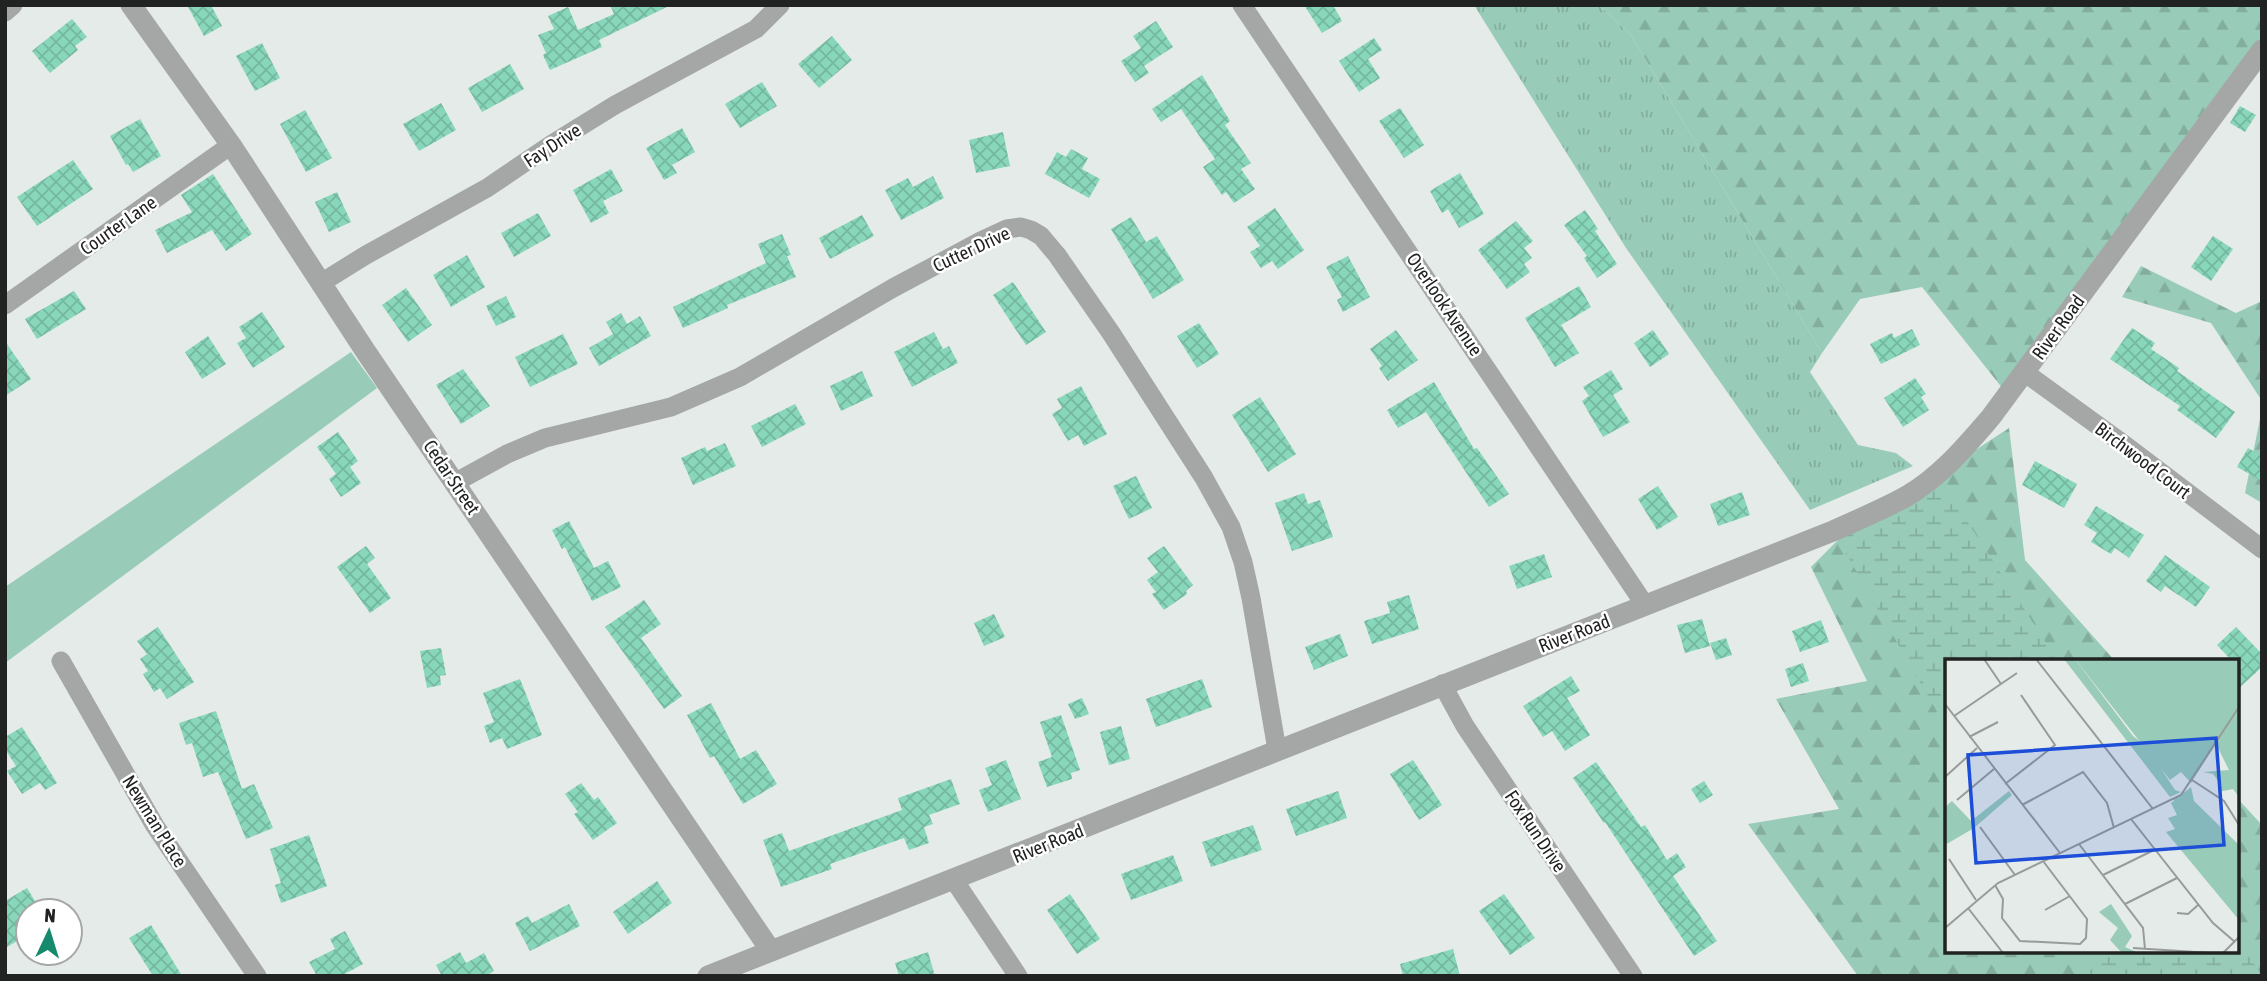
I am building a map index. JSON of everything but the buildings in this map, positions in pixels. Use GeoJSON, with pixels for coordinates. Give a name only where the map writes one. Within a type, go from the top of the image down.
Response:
{"type":"FeatureCollection","features":[{"type":"Feature","properties":{"kind":"street"},"geometry":{"type":"LineString","coordinates":[[5,12],[13,5]]}},
{"type":"Feature","properties":{"kind":"street","name":"Cedar Street"},"geometry":{"type":"LineString","coordinates":[[131,5],[231,145],[771,951]]}},
{"type":"Feature","properties":{"kind":"street","name":"Fay Drive"},"geometry":{"type":"LineString","coordinates":[[321,283],[487,188],[615,105],[755,29],[780,5]]}},
{"type":"Feature","properties":{"kind":"street","name":"Overlook Avenue"},"geometry":{"type":"LineString","coordinates":[[1242,5],[1645,605]]}},
{"type":"Feature","properties":{"kind":"street","name":"River Road"},"geometry":{"type":"LineString","coordinates":[[708,976],[1833,531],[1907,496],[1958,455],[2024,372],[2262,50]]}},
{"type":"Feature","properties":{"kind":"street","name":"Courter Lane"},"geometry":{"type":"LineString","coordinates":[[5,305],[231,145]]}},
{"type":"Feature","properties":{"kind":"street","name":"Cutter Drive"},"geometry":{"type":"LineString","coordinates":[[456,482],[507,454],[545,438],[671,407],[728,382],[981,241],[1007,229],[1021,227],[1031,230],[1041,236],[1057,255],[1111,333],[1204,478],[1231,527],[1243,562],[1278,750]]}},
{"type":"Feature","properties":{"kind":"street","name":"Birchwood Court"},"geometry":{"type":"LineString","coordinates":[[2024,372],[2262,549]]}},
{"type":"Feature","properties":{"kind":"street","name":"Newman Place"},"geometry":{"type":"LineString","coordinates":[[61,661],[155,826],[257,976]]}},
{"type":"Feature","properties":{"kind":"street","name":"Fox Run Drive"},"geometry":{"type":"LineString","coordinates":[[1442,684],[1465,726],[1633,976]]}},
{"type":"Feature","properties":{"kind":"street"},"geometry":{"type":"LineString","coordinates":[[954,880],[1018,976]]}},
{"type":"Feature","properties":{"kind":"green space"},"geometry":{"type":"Polygon","coordinates":[[[1474,5],[1599,5],[1631,35],[1822,353],[1810,372],[1858,445],[1896,453],[1913,466],[1810,510],[1626,248],[1474,5]]]}},
{"type":"Feature","properties":{"kind":"green space"},"geometry":{"type":"Polygon","coordinates":[[[1599,5],[2262,5],[2262,56],[2011,399],[1922,287],[1860,299],[1822,353],[1631,35],[1599,5]]]}},
{"type":"Feature","properties":{"kind":"green space"},"geometry":{"type":"Polygon","coordinates":[[[2141,266],[2236,313],[2262,301],[2262,401],[2211,323],[2122,297],[2141,266]]]}},
{"type":"Feature","properties":{"kind":"green space"},"geometry":{"type":"Polygon","coordinates":[[[351,352],[377,388],[5,663],[5,587],[351,352]]]}},
{"type":"Feature","properties":{"kind":"green space"},"geometry":{"type":"Polygon","coordinates":[[[2262,409],[2262,503],[2245,493],[2262,409]]]}},
{"type":"Feature","properties":{"kind":"green space"},"geometry":{"type":"Polygon","coordinates":[[[2009,428],[2025,560],[2113,659],[1945,659],[1945,953],[2239,953],[2239,800],[2262,825],[2262,976],[1858,976],[1748,824],[1839,809],[1776,699],[1867,681],[1811,567],[1837,541],[2009,428]]]}},
{"type":"Feature","properties":{"kind":"green space"},"geometry":{"type":"Polygon","coordinates":[[[1937,475],[2057,659],[1945,659],[1945,726],[1833,531],[1937,475]]]}},
{"type":"Feature","properties":{"kind":"green space"},"geometry":{"type":"Polygon","coordinates":[[[2239,941],[2262,976],[2088,976],[2075,953],[2239,953],[2239,941]]]}}]}
